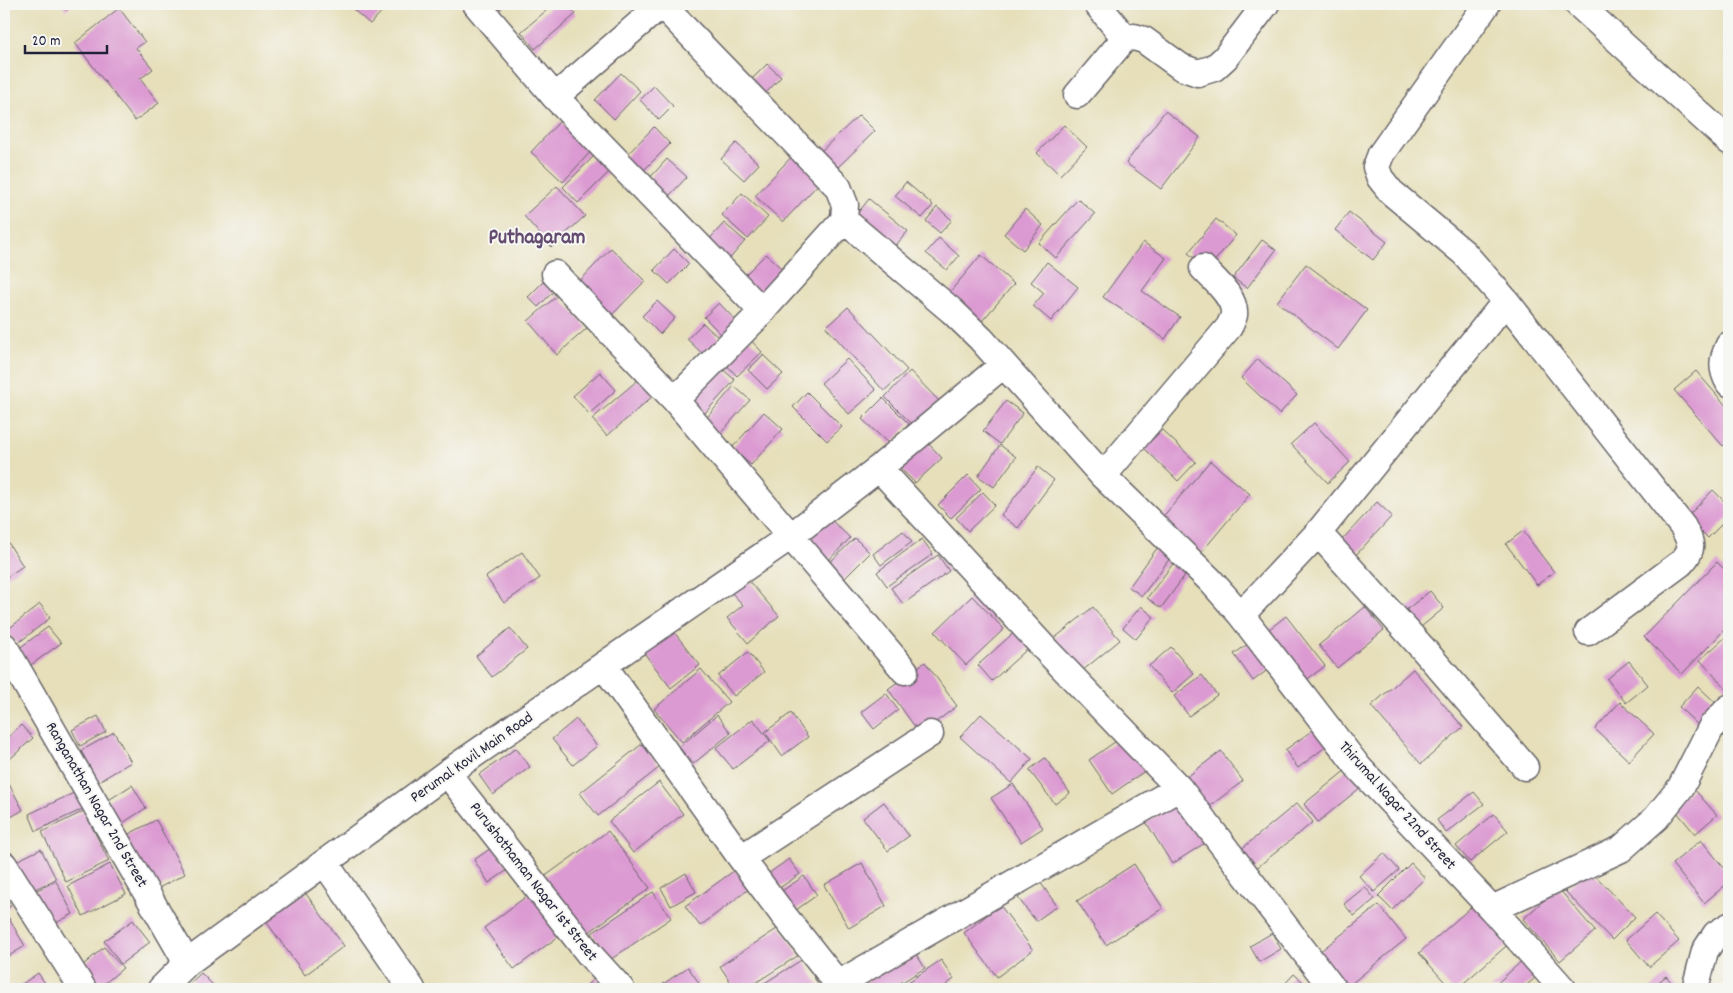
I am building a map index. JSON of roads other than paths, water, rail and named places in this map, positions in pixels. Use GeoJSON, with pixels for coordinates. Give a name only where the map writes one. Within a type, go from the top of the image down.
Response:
{"type":"FeatureCollection","features":[{"type":"Feature","properties":{"kind":"street"},"geometry":{"type":"LineString","coordinates":[[476,4],[555,96],[762,311]]}},
{"type":"Feature","properties":{"kind":"street"},"geometry":{"type":"LineString","coordinates":[[555,96],[662,4],[838,188],[845,205],[844,220],[762,311],[675,400]]}},
{"type":"Feature","properties":{"kind":"street"},"geometry":{"type":"LineString","coordinates":[[1098,4],[1125,38]]}},
{"type":"Feature","properties":{"kind":"street"},"geometry":{"type":"LineString","coordinates":[[1077,94],[1125,38],[1134,37],[1144,40],[1181,67],[1198,72],[1214,68],[1225,58],[1266,4]]}},
{"type":"Feature","properties":{"kind":"street"},"geometry":{"type":"LineString","coordinates":[[1488,4],[1381,154],[1376,167],[1380,178],[1391,192],[1464,253],[1506,301],[1683,527],[1690,540],[1691,548],[1681,563],[1588,632]]}},
{"type":"Feature","properties":{"kind":"street"},"geometry":{"type":"LineString","coordinates":[[1578,4],[1729,141]]}},
{"type":"Feature","properties":{"kind":"street","name":"Thirumal Nagar 22nd Street"},"geometry":{"type":"LineString","coordinates":[[844,220],[952,311],[1103,476],[1210,580],[1241,615],[1359,768],[1492,909],[1563,989]]}},
{"type":"Feature","properties":{"kind":"street"},"geometry":{"type":"LineString","coordinates":[[1103,476],[1229,327],[1234,316],[1233,305],[1225,291],[1202,268]]}},
{"type":"Feature","properties":{"kind":"street"},"geometry":{"type":"LineString","coordinates":[[555,274],[675,400],[905,671]]}},
{"type":"Feature","properties":{"kind":"street"},"geometry":{"type":"LineString","coordinates":[[1241,615],[1318,533],[1506,301]]}},
{"type":"Feature","properties":{"kind":"street"},"geometry":{"type":"LineString","coordinates":[[1729,345],[1722,360],[1729,383]]}},
{"type":"Feature","properties":{"kind":"street","name":"Perumal Kovil Main Road"},"geometry":{"type":"LineString","coordinates":[[161,989],[187,963],[447,773],[791,536],[880,468],[1003,365]]}},
{"type":"Feature","properties":{"kind":"street"},"geometry":{"type":"LineString","coordinates":[[880,468],[1048,652],[1179,788],[1333,989]]}},
{"type":"Feature","properties":{"kind":"street"},"geometry":{"type":"LineString","coordinates":[[1318,533],[1425,651],[1525,767]]}},
{"type":"Feature","properties":{"kind":"street","name":"Ranganathan Nagar 2nd Street"},"geometry":{"type":"LineString","coordinates":[[4,646],[187,963]]}},
{"type":"Feature","properties":{"kind":"street"},"geometry":{"type":"LineString","coordinates":[[604,666],[741,858],[840,987],[1179,788]]}},
{"type":"Feature","properties":{"kind":"street"},"geometry":{"type":"LineString","coordinates":[[1492,909],[1621,849],[1656,818],[1681,787],[1712,726],[1729,708]]}},
{"type":"Feature","properties":{"kind":"street"},"geometry":{"type":"LineString","coordinates":[[741,858],[930,734]]}},
{"type":"Feature","properties":{"kind":"street","name":"Purushothaman Nagar 1st Street"},"geometry":{"type":"LineString","coordinates":[[447,773],[590,955],[621,989]]}},
{"type":"Feature","properties":{"kind":"street"},"geometry":{"type":"LineString","coordinates":[[325,863],[412,989]]}},
{"type":"Feature","properties":{"kind":"street"},"geometry":{"type":"LineString","coordinates":[[4,865],[83,989]]}},
{"type":"Feature","properties":{"kind":"street"},"geometry":{"type":"LineString","coordinates":[[1695,989],[1705,952],[1716,934],[1729,926]]}},
{"type":"Feature","properties":{"kind":"district","name":"Puthagaram"},"geometry":{"type":"Point","coordinates":[537,239]}}]}
